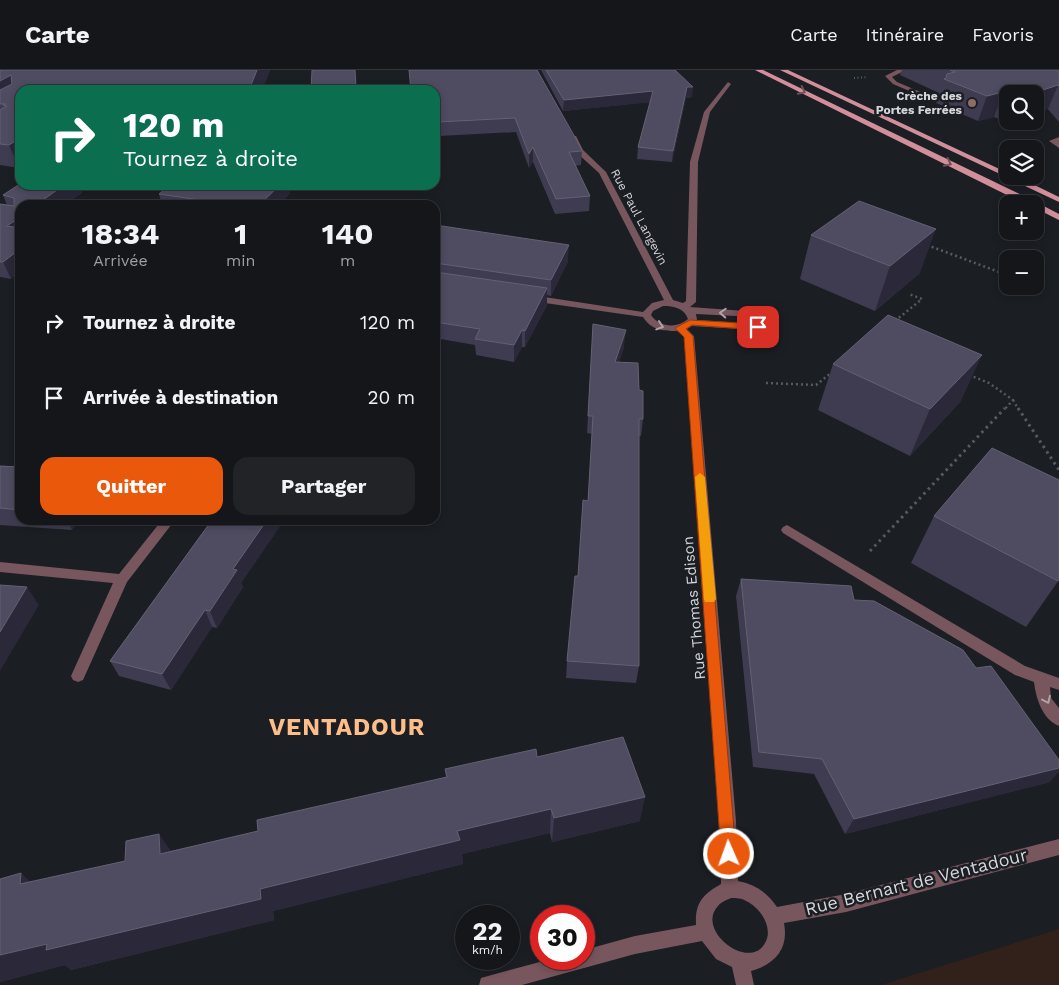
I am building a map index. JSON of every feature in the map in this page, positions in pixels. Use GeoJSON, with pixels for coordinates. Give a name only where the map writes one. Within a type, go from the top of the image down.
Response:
{"type":"FeatureCollection","features":[{"type":"Feature","properties":{"kind":"main road"},"geometry":{"type":"LineString","coordinates":[[758,70],[1014,195]]}},
{"type":"Feature","properties":{"kind":"main road"},"geometry":{"type":"LineString","coordinates":[[783,70],[999,172]]}},
{"type":"Feature","properties":{"kind":"main road"},"geometry":{"type":"LineString","coordinates":[[1027,185],[1059,200]]}},
{"type":"Feature","properties":{"kind":"main road"},"geometry":{"type":"LineString","coordinates":[[1044,210],[1059,217]]}},
{"type":"Feature","properties":{"kind":"street"},"geometry":{"type":"LineString","coordinates":[[903,70],[896,71],[888,76],[895,83],[935,100]]}},
{"type":"Feature","properties":{"kind":"street"},"geometry":{"type":"LineString","coordinates":[[687,309],[691,302],[694,162],[707,112],[728,84]]}},
{"type":"Feature","properties":{"kind":"street","name":"Rue Paul Langevin"},"geometry":{"type":"LineString","coordinates":[[571,135],[580,151],[602,172],[670,303]]}},
{"type":"Feature","properties":{"kind":"street"},"geometry":{"type":"LineString","coordinates":[[1059,139],[1053,141],[1059,146]]}},
{"type":"Feature","properties":{"kind":"street"},"geometry":{"type":"LineString","coordinates":[[523,296],[646,315]]}},
{"type":"Feature","properties":{"kind":"street"},"geometry":{"type":"LineString","coordinates":[[646,315],[651,307],[656,304],[670,303],[687,309],[756,314]]}},
{"type":"Feature","properties":{"kind":"street"},"geometry":{"type":"LineString","coordinates":[[685,325],[692,319],[687,309]]}},
{"type":"Feature","properties":{"kind":"street"},"geometry":{"type":"LineString","coordinates":[[646,315],[647,319],[657,326],[758,327]]}},
{"type":"Feature","properties":{"kind":"street","name":"Rue Thomas Edison"},"geometry":{"type":"LineString","coordinates":[[685,325],[689,336],[728,821],[730,889]]}},
{"type":"Feature","properties":{"kind":"street"},"geometry":{"type":"LineString","coordinates":[[78,676],[122,579],[165,525]]}},
{"type":"Feature","properties":{"kind":"street"},"geometry":{"type":"LineString","coordinates":[[787,530],[1020,671],[1059,684]]}},
{"type":"Feature","properties":{"kind":"street"},"geometry":{"type":"LineString","coordinates":[[0,567],[122,579]]}},
{"type":"Feature","properties":{"kind":"street"},"geometry":{"type":"LineString","coordinates":[[1041,678],[1044,700],[1059,719]]}},
{"type":"Feature","properties":{"kind":"street","name":"Rue Bernart de Ventadour"},"geometry":{"type":"LineString","coordinates":[[773,916],[846,903],[1059,846]]}},
{"type":"Feature","properties":{"kind":"street"},"geometry":{"type":"LineString","coordinates":[[730,889],[750,892],[760,898],[773,916],[777,929],[776,941],[771,951],[763,959],[752,964],[740,964],[718,953],[710,943],[705,932],[703,920],[705,908],[711,899],[720,892],[730,889]]}},
{"type":"Feature","properties":{"kind":"street"},"geometry":{"type":"LineString","coordinates":[[488,985],[635,945],[705,932]]}},
{"type":"Feature","properties":{"kind":"street"},"geometry":{"type":"LineString","coordinates":[[740,964],[745,985]]}},
{"type":"Feature","properties":{"kind":"path"},"geometry":{"type":"LineString","coordinates":[[927,246],[999,272]]}},
{"type":"Feature","properties":{"kind":"path"},"geometry":{"type":"LineString","coordinates":[[892,324],[922,299],[909,294]]}},
{"type":"Feature","properties":{"kind":"path"},"geometry":{"type":"LineString","coordinates":[[766,383],[816,385],[832,373]]}},
{"type":"Feature","properties":{"kind":"path"},"geometry":{"type":"LineString","coordinates":[[965,373],[989,383],[1013,400],[1059,470]]}},
{"type":"Feature","properties":{"kind":"path"},"geometry":{"type":"LineString","coordinates":[[852,570],[1013,400]]}},
{"type":"Feature","properties":{"kind":"shaded area"},"geometry":{"type":"Polygon","coordinates":[[[1059,929],[1059,985],[881,985],[1059,929]]]}},
{"type":"Feature","properties":{"kind":"building"},"geometry":{"type":"Polygon","coordinates":[[[0,70],[257,70],[251,85],[15,85],[15,141],[9,145],[0,144],[0,110],[7,106],[0,104],[0,90],[12,84],[11,75],[0,81],[0,70]]]}},
{"type":"Feature","properties":{"kind":"building"},"geometry":{"type":"Polygon","coordinates":[[[312,70],[355,70],[356,85],[311,85],[312,70]]]}},
{"type":"Feature","properties":{"kind":"building"},"geometry":{"type":"Polygon","coordinates":[[[409,70],[537,70],[582,151],[569,152],[590,196],[556,199],[533,147],[529,154],[515,118],[440,122],[440,85],[410,85],[409,70]]]}},
{"type":"Feature","properties":{"kind":"building"},"geometry":{"type":"Polygon","coordinates":[[[546,70],[675,70],[693,87],[687,87],[673,151],[638,147],[653,91],[564,100],[546,70]]]}},
{"type":"Feature","properties":{"kind":"building"},"geometry":{"type":"Polygon","coordinates":[[[950,70],[1059,70],[1059,86],[1044,90],[1044,85],[999,85],[999,93],[987,96],[944,79],[947,74],[955,72],[950,70]]]}},
{"type":"Feature","properties":{"kind":"building"},"geometry":{"type":"Polygon","coordinates":[[[15,187],[15,190],[57,190],[43,200],[15,200],[15,220],[7,226],[15,227],[15,253],[3,262],[0,262],[0,204],[14,206],[14,198],[3,195],[15,187]]]}},
{"type":"Feature","properties":{"kind":"building"},"geometry":{"type":"Polygon","coordinates":[[[164,190],[275,190],[264,200],[200,200],[159,194],[164,190]]]}},
{"type":"Feature","properties":{"kind":"building"},"geometry":{"type":"Polygon","coordinates":[[[859,201],[936,229],[890,266],[811,235],[859,201]]]}},
{"type":"Feature","properties":{"kind":"building"},"geometry":{"type":"Polygon","coordinates":[[[440,226],[569,245],[551,280],[440,264],[440,226]]]}},
{"type":"Feature","properties":{"kind":"building"},"geometry":{"type":"Polygon","coordinates":[[[440,273],[547,288],[525,331],[522,330],[514,345],[475,339],[480,329],[440,323],[440,273]]]}},
{"type":"Feature","properties":{"kind":"building"},"geometry":{"type":"Polygon","coordinates":[[[888,315],[982,355],[930,409],[833,364],[888,315]]]}},
{"type":"Feature","properties":{"kind":"building"},"geometry":{"type":"Polygon","coordinates":[[[593,324],[626,330],[615,362],[638,363],[639,390],[643,391],[643,419],[639,419],[639,666],[567,661],[575,576],[578,576],[583,500],[588,501],[593,416],[588,416],[593,324]]]}},
{"type":"Feature","properties":{"kind":"building"},"geometry":{"type":"Polygon","coordinates":[[[992,448],[1059,480],[1058,581],[934,516],[992,448]]]}},
{"type":"Feature","properties":{"kind":"building"},"geometry":{"type":"Polygon","coordinates":[[[0,466],[15,467],[15,510],[0,508],[0,466]]]}},
{"type":"Feature","properties":{"kind":"building"},"geometry":{"type":"Polygon","coordinates":[[[208,525],[264,525],[233,569],[237,570],[210,611],[205,610],[162,674],[110,661],[208,525]]]}},
{"type":"Feature","properties":{"kind":"building"},"geometry":{"type":"Polygon","coordinates":[[[741,579],[851,586],[854,600],[874,601],[963,650],[976,668],[991,666],[1059,760],[1059,768],[854,819],[822,759],[759,752],[741,579]]]}},
{"type":"Feature","properties":{"kind":"building"},"geometry":{"type":"Polygon","coordinates":[[[0,585],[27,587],[0,632],[0,585]]]}},
{"type":"Feature","properties":{"kind":"building"},"geometry":{"type":"Polygon","coordinates":[[[623,737],[645,797],[554,818],[551,809],[457,831],[460,840],[260,889],[261,899],[46,950],[47,944],[0,955],[0,879],[21,873],[20,884],[125,861],[126,841],[159,834],[160,854],[258,831],[257,820],[447,777],[445,769],[536,749],[537,757],[623,737]]]}},
{"type":"Feature","properties":{"kind":"slow traffic"},"geometry":{"type":"LineString","coordinates":[[700,477],[710,599]]}},
{"type":"Feature","properties":{"kind":"place","name":"Crèche des Portes Ferrées"},"geometry":{"type":"Point","coordinates":[972,103]}},
{"type":"Feature","properties":{"kind":"district","name":"VENTADOUR"},"geometry":{"type":"Point","coordinates":[347,727]}},
{"type":"Feature","properties":{"kind":"route"},"geometry":{"type":"LineString","coordinates":[[729,854],[728,821],[689,336],[680,328],[690,323],[758,327]]}}]}
